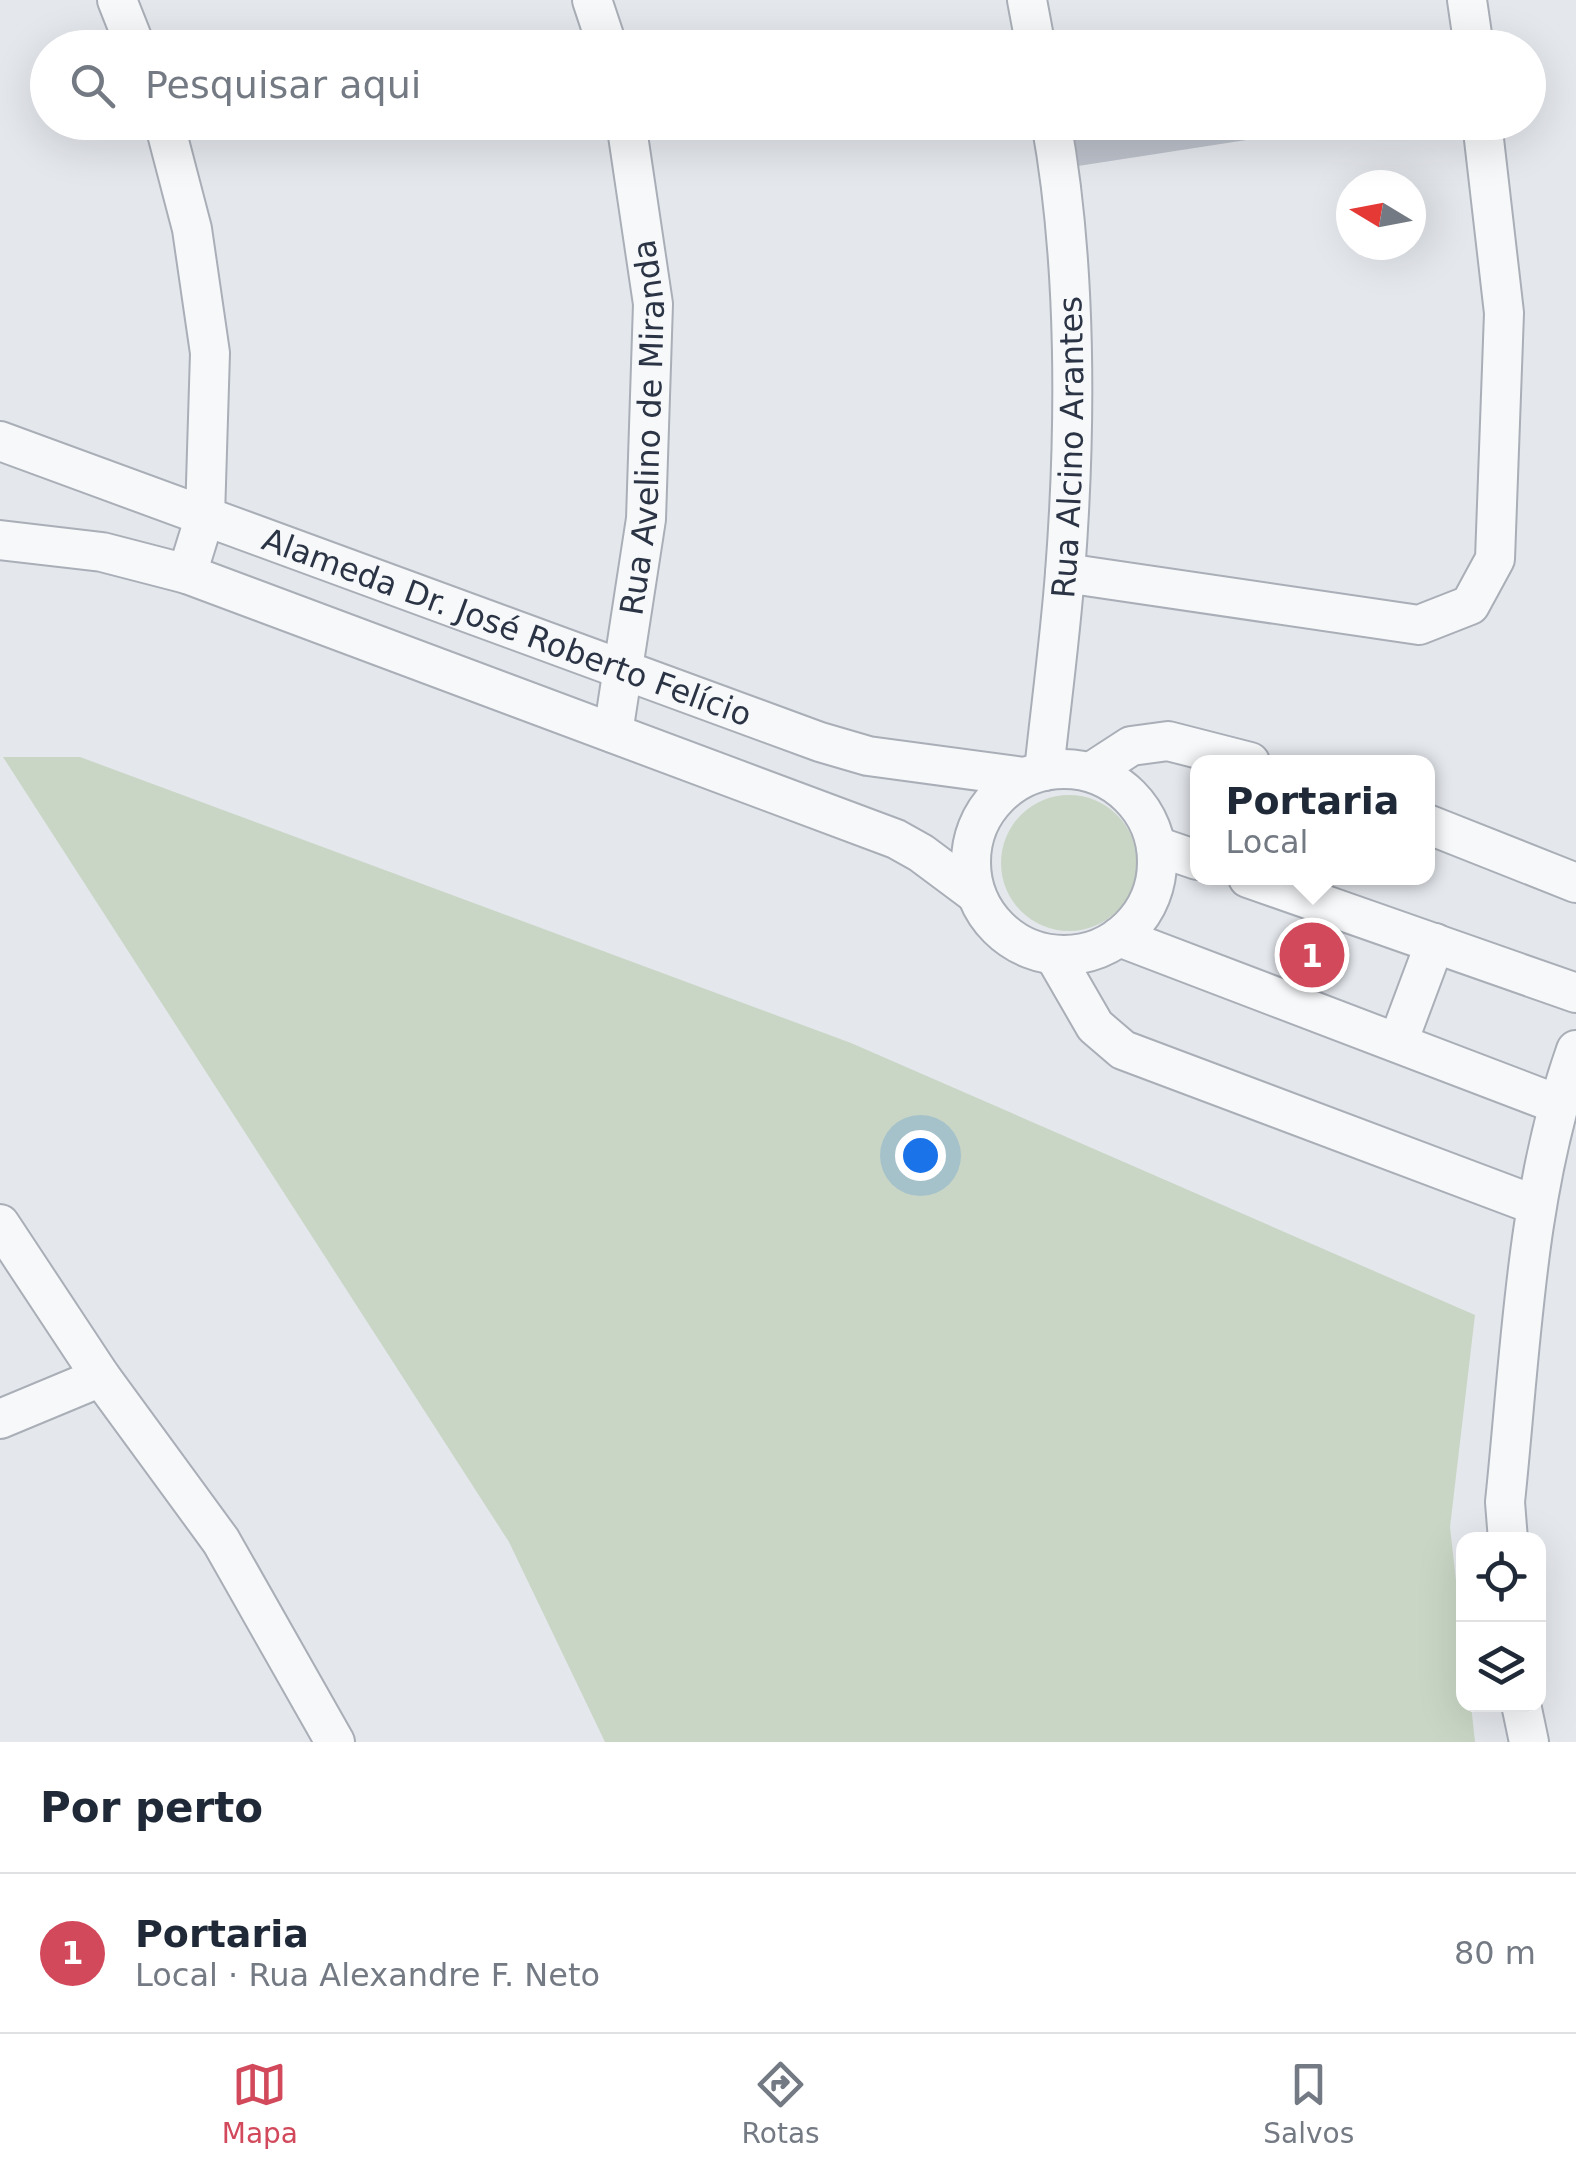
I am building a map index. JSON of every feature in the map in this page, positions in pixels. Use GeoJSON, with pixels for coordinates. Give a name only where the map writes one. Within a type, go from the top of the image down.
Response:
{"type":"FeatureCollection","features":[{"type":"Feature","properties":{"kind":"street"},"geometry":{"type":"LineString","coordinates":[[117,0],[129,30]]}},
{"type":"Feature","properties":{"kind":"street"},"geometry":{"type":"LineString","coordinates":[[592,0],[602,30]]}},
{"type":"Feature","properties":{"kind":"street"},"geometry":{"type":"LineString","coordinates":[[1027,0],[1033,30]]}},
{"type":"Feature","properties":{"kind":"street"},"geometry":{"type":"LineString","coordinates":[[1467,0],[1471,30]]}},
{"type":"Feature","properties":{"kind":"street"},"geometry":{"type":"LineString","coordinates":[[169,140],[192,229],[210,353],[205,516],[187,574]]}},
{"type":"Feature","properties":{"kind":"street","name":"Rua Avelino de Miranda"},"geometry":{"type":"LineString","coordinates":[[613,733],[646,520],[653,304],[629,140]]}},
{"type":"Feature","properties":{"kind":"street","name":"Rua Alcino Arantes"},"geometry":{"type":"LineString","coordinates":[[1034,774],[1066,573],[1073,389],[1062,180],[1054,140]]}},
{"type":"Feature","properties":{"kind":"street"},"geometry":{"type":"LineString","coordinates":[[1066,573],[1418,625],[1470,604],[1495,559],[1504,313],[1484,140]]}},
{"type":"Feature","properties":{"kind":"street","name":"Alameda Dr. José Roberto Felício"},"geometry":{"type":"LineString","coordinates":[[0,441],[868,756],[1034,774]]}},
{"type":"Feature","properties":{"kind":"street","name":"Alameda Dr. José Roberto Felício"},"geometry":{"type":"LineString","coordinates":[[0,540],[102,552],[187,574],[896,839],[976,894]]}},
{"type":"Feature","properties":{"kind":"street"},"geometry":{"type":"LineString","coordinates":[[1091,772],[1130,746],[1168,741],[1223,755]]}},
{"type":"Feature","properties":{"kind":"street"},"geometry":{"type":"LineString","coordinates":[[1057,768],[1091,772],[1122,788],[1144,814],[1156,846],[1157,872],[1151,897],[1138,920],[1120,938],[1089,953],[1054,955],[1021,945],[994,924],[976,894],[971,861],[977,826],[996,797],[1034,774],[1057,768]]}},
{"type":"Feature","properties":{"kind":"street"},"geometry":{"type":"LineString","coordinates":[[1435,827],[1576,883]]}},
{"type":"Feature","properties":{"kind":"street"},"geometry":{"type":"LineString","coordinates":[[1156,846],[1190,858]]}},
{"type":"Feature","properties":{"kind":"street"},"geometry":{"type":"LineString","coordinates":[[1268,885],[1576,993]]}},
{"type":"Feature","properties":{"kind":"street"},"geometry":{"type":"LineString","coordinates":[[1120,938],[1557,1104]]}},
{"type":"Feature","properties":{"kind":"street"},"geometry":{"type":"LineString","coordinates":[[1398,1042],[1435,943]]}},
{"type":"Feature","properties":{"kind":"street"},"geometry":{"type":"LineString","coordinates":[[1054,955],[1095,1026],[1123,1050],[1535,1205]]}},
{"type":"Feature","properties":{"kind":"street"},"geometry":{"type":"LineString","coordinates":[[1507,1532],[1505,1502],[1535,1205],[1557,1104],[1576,1050]]}},
{"type":"Feature","properties":{"kind":"street"},"geometry":{"type":"LineString","coordinates":[[0,1224],[101,1377],[221,1542],[335,1742]]}},
{"type":"Feature","properties":{"kind":"street"},"geometry":{"type":"LineString","coordinates":[[0,1419],[101,1377]]}},
{"type":"Feature","properties":{"kind":"street"},"geometry":{"type":"LineString","coordinates":[[1523,1712],[1528,1742]]}},
{"type":"Feature","properties":{"kind":"green space"},"geometry":{"type":"Polygon","coordinates":[[[3,757],[80,757],[851,1043],[1475,1315],[1450,1527],[1456,1581],[1456,1712],[1472,1712],[1475,1742],[605,1742],[509,1542],[3,757]]]}},
{"type":"Feature","properties":{"kind":"green space"},"geometry":{"type":"Polygon","coordinates":[[[1069,795],[1095,800],[1117,815],[1132,837],[1137,863],[1132,889],[1117,911],[1095,926],[1069,931],[1043,926],[1021,911],[1006,889],[1001,863],[1006,837],[1021,815],[1043,800],[1069,795]]]}},
{"type":"Feature","properties":{"kind":"building"},"geometry":{"type":"Polygon","coordinates":[[[1073,140],[1247,140],[1078,166],[1073,140]]]}},
{"type":"Feature","properties":{"kind":"building"},"geometry":{"type":"Polygon","coordinates":[[[1308,910],[1347,926],[1316,1000],[1277,983],[1308,910]]]}},
{"type":"Feature","properties":{"kind":"place","name":"Portaria"},"geometry":{"type":"Point","coordinates":[1312,955]}}]}
